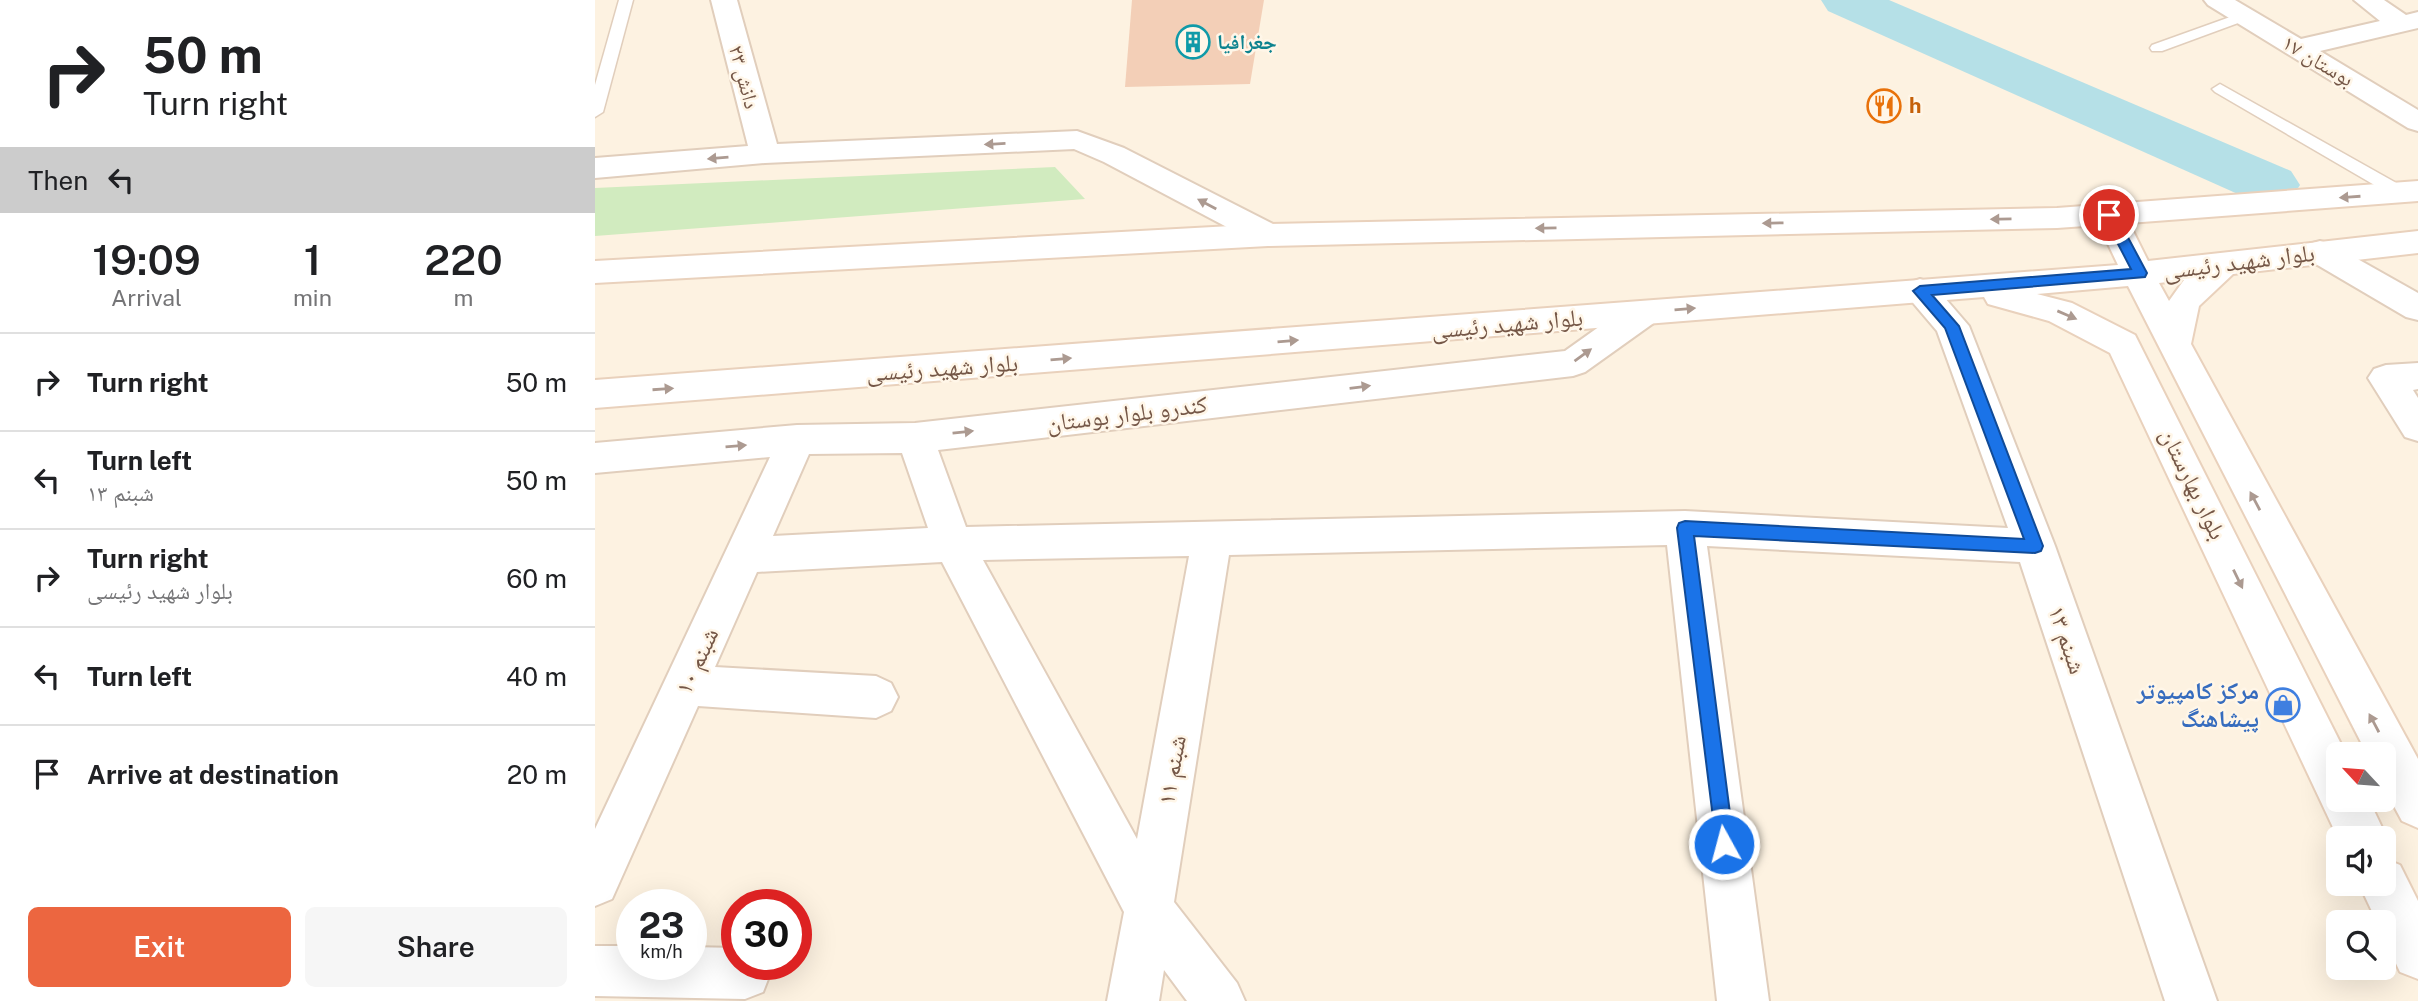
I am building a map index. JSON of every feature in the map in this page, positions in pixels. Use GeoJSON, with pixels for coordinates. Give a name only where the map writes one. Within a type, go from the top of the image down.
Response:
{"type":"FeatureCollection","features":[{"type":"Feature","properties":{"kind":"street","name":"دانش ۲۳"},"geometry":{"type":"LineString","coordinates":[[724,0],[765,154]]}},
{"type":"Feature","properties":{"kind":"street","name":"بوستان ۱۷"},"geometry":{"type":"LineString","coordinates":[[2217,0],[2418,122]]}},
{"type":"Feature","properties":{"kind":"street"},"geometry":{"type":"LineString","coordinates":[[2367,0],[2410,22]]}},
{"type":"Feature","properties":{"kind":"street"},"geometry":{"type":"LineString","coordinates":[[2298,48],[2410,22]]}},
{"type":"Feature","properties":{"kind":"street"},"geometry":{"type":"LineString","coordinates":[[595,168],[765,154],[1077,140],[1114,155],[1268,235]]}},
{"type":"Feature","properties":{"kind":"street"},"geometry":{"type":"LineString","coordinates":[[595,272],[1268,235],[2056,218],[2409,192]]}},
{"type":"Feature","properties":{"kind":"street","name":"بلوار بهارستان"},"geometry":{"type":"LineString","coordinates":[[2109,215],[2174,344],[2418,805]]}},
{"type":"Feature","properties":{"kind":"street","name":"بلوار بهارستان"},"geometry":{"type":"LineString","coordinates":[[2056,218],[2091,279],[2159,414],[2326,762]]}},
{"type":"Feature","properties":{"kind":"street","name":"بلوار شهید رئیسی"},"geometry":{"type":"LineString","coordinates":[[595,394],[2091,279],[2418,242]]}},
{"type":"Feature","properties":{"kind":"street"},"geometry":{"type":"LineString","coordinates":[[2320,252],[2418,308]]}},
{"type":"Feature","properties":{"kind":"street"},"geometry":{"type":"LineString","coordinates":[[2174,344],[2176,321],[2184,302],[2193,290],[2227,262]]}},
{"type":"Feature","properties":{"kind":"street"},"geometry":{"type":"LineString","coordinates":[[1937,289],[2030,302],[2060,312],[2123,344],[2129,328],[2146,325],[2156,328],[2174,344]]}},
{"type":"Feature","properties":{"kind":"street","name":"شبنم ۱۳"},"geometry":{"type":"LineString","coordinates":[[1937,289],[2035,546],[2191,1001]]}},
{"type":"Feature","properties":{"kind":"street","name":"کندرو بلوار بوستان"},"geometry":{"type":"LineString","coordinates":[[595,458],[797,440],[915,438],[1573,363],[1643,313]]}},
{"type":"Feature","properties":{"kind":"street"},"geometry":{"type":"LineString","coordinates":[[2402,377],[2418,427]]}},
{"type":"Feature","properties":{"kind":"street"},"geometry":{"type":"LineString","coordinates":[[915,438],[953,544],[1148,908],[1219,1001]]}},
{"type":"Feature","properties":{"kind":"street","name":"شبنم ۱۰"},"geometry":{"type":"LineString","coordinates":[[595,882],[797,440]]}},
{"type":"Feature","properties":{"kind":"street"},"geometry":{"type":"LineString","coordinates":[[1685,528],[1743,1001]]}},
{"type":"Feature","properties":{"kind":"street"},"geometry":{"type":"LineString","coordinates":[[746,555],[953,544],[1685,528],[2035,546]]}},
{"type":"Feature","properties":{"kind":"street","name":"شبنم ۱۱"},"geometry":{"type":"LineString","coordinates":[[1133,1001],[1212,538]]}},
{"type":"Feature","properties":{"kind":"street"},"geometry":{"type":"LineString","coordinates":[[686,685],[876,697]]}},
{"type":"Feature","properties":{"kind":"street"},"geometry":{"type":"LineString","coordinates":[[2390,896],[2418,954]]}},
{"type":"Feature","properties":{"kind":"street"},"geometry":{"type":"LineString","coordinates":[[595,971],[721,974]]}},
{"type":"Feature","properties":{"kind":"lane"},"geometry":{"type":"LineString","coordinates":[[595,112],[626,0]]}},
{"type":"Feature","properties":{"kind":"lane"},"geometry":{"type":"LineString","coordinates":[[2157,48],[2244,16]]}},
{"type":"Feature","properties":{"kind":"lane"},"geometry":{"type":"LineString","coordinates":[[2220,89],[2409,192]]}},
{"type":"Feature","properties":{"kind":"green space"},"geometry":{"type":"Polygon","coordinates":[[[1055,167],[1085,199],[595,236],[595,188],[1055,167]]]}},
{"type":"Feature","properties":{"kind":"building","name":"جغرافیا"},"geometry":{"type":"Polygon","coordinates":[[[1132,0],[1264,0],[1250,84],[1125,87],[1132,0]]]}},
{"type":"Feature","properties":{"kind":"waterway"},"geometry":{"type":"LineString","coordinates":[[1846,0],[2270,185]]}},
{"type":"Feature","properties":{"kind":"place","name":"جغرافیا"},"geometry":{"type":"Point","coordinates":[1193,42]}},
{"type":"Feature","properties":{"kind":"place","name":"h"},"geometry":{"type":"Point","coordinates":[1884,106]}},
{"type":"Feature","properties":{"kind":"place","name":"مرکز کامپیوتر پیشاهنگ"},"geometry":{"type":"Point","coordinates":[2283,705]}},
{"type":"Feature","properties":{"kind":"route"},"geometry":{"type":"LineString","coordinates":[[1724,844],[1685,528],[2035,546],[1952,326],[1920,291],[2140,273],[2109,215]]}}]}
